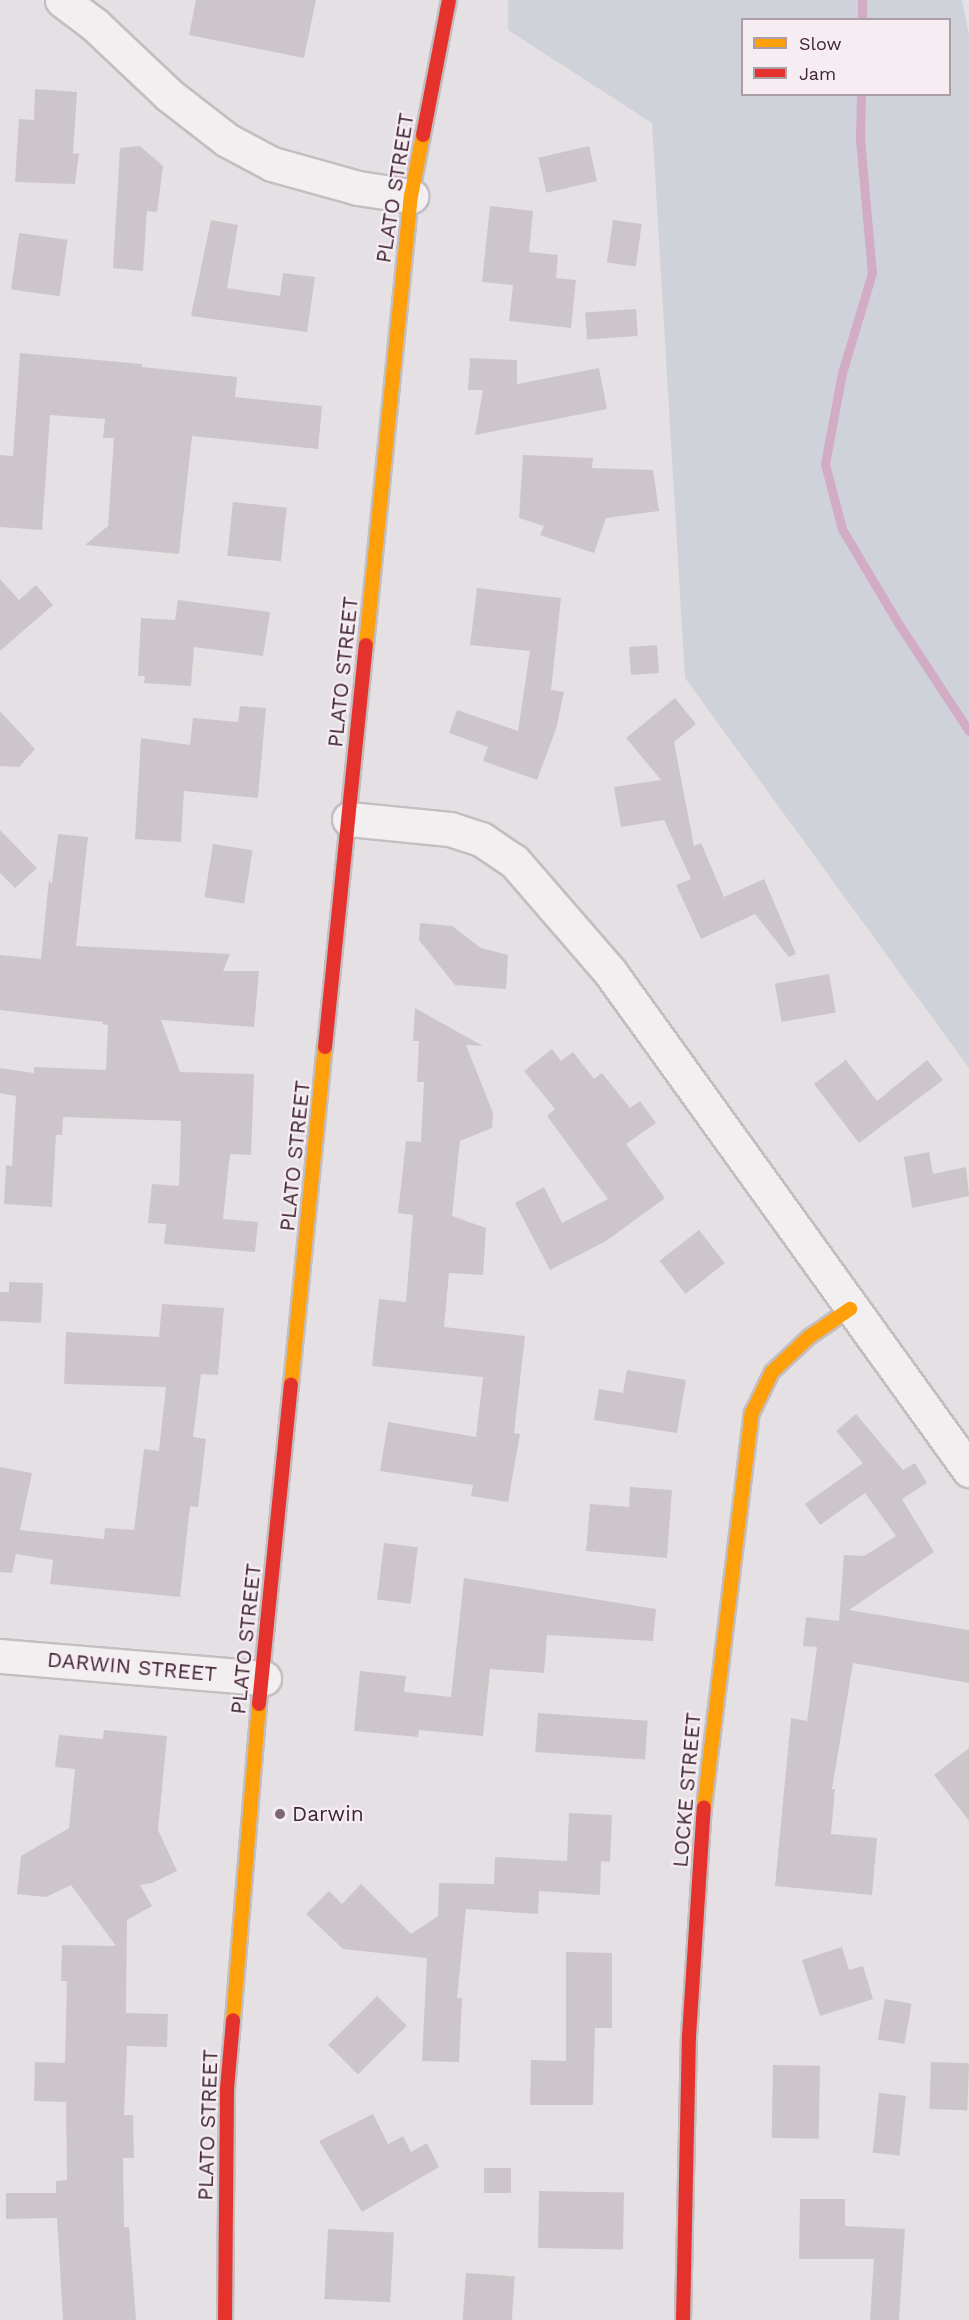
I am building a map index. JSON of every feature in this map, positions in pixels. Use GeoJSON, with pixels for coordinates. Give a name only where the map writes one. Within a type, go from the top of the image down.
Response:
{"type":"FeatureCollection","features":[{"type":"Feature","properties":{"kind":"street"},"geometry":{"type":"LineString","coordinates":[[62,0],[94,24],[169,95],[227,140],[272,164],[358,188],[411,196]]}},
{"type":"Feature","properties":{"kind":"street","name":"PLATO STREET"},"geometry":{"type":"LineString","coordinates":[[225,2320],[227,2089],[256,1736],[264,1678],[411,196],[449,0]]}},
{"type":"Feature","properties":{"kind":"street"},"geometry":{"type":"LineString","coordinates":[[350,819],[450,829],[481,839],[514,861],[610,972],[850,1309],[969,1470]]}},
{"type":"Feature","properties":{"kind":"street","name":"LOCKE STREET"},"geometry":{"type":"LineString","coordinates":[[683,2320],[689,2036],[705,1800],[752,1413],[772,1372],[809,1337],[850,1309]]}},
{"type":"Feature","properties":{"kind":"street","name":"DARWIN STREET"},"geometry":{"type":"LineString","coordinates":[[0,1656],[264,1678]]}},
{"type":"Feature","properties":{"kind":"shaded area"},"geometry":{"type":"Polygon","coordinates":[[[508,0],[962,0],[969,35],[969,1068],[685,678],[652,123],[508,30],[508,0]]]}},
{"type":"Feature","properties":{"kind":"building"},"geometry":{"type":"Polygon","coordinates":[[[196,0],[316,0],[304,58],[189,35],[196,0]]]}},
{"type":"Feature","properties":{"kind":"building"},"geometry":{"type":"Polygon","coordinates":[[[35,89],[77,92],[73,154],[79,153],[75,184],[15,182],[19,119],[34,120],[35,89]]]}},
{"type":"Feature","properties":{"kind":"building"},"geometry":{"type":"Polygon","coordinates":[[[140,146],[163,166],[157,212],[147,211],[143,271],[113,268],[120,148],[140,146]]]}},
{"type":"Feature","properties":{"kind":"building"},"geometry":{"type":"Polygon","coordinates":[[[589,146],[597,181],[546,193],[538,158],[589,146]]]}},
{"type":"Feature","properties":{"kind":"building"},"geometry":{"type":"Polygon","coordinates":[[[490,206],[533,211],[529,252],[558,255],[556,278],[576,280],[571,328],[509,321],[513,285],[482,282],[490,206]]]}},
{"type":"Feature","properties":{"kind":"building"},"geometry":{"type":"Polygon","coordinates":[[[211,220],[238,225],[227,288],[280,296],[283,273],[315,277],[307,332],[191,316],[211,220]]]}},
{"type":"Feature","properties":{"kind":"building"},"geometry":{"type":"Polygon","coordinates":[[[613,220],[642,224],[636,267],[607,263],[613,220]]]}},
{"type":"Feature","properties":{"kind":"building"},"geometry":{"type":"Polygon","coordinates":[[[19,233],[68,240],[60,296],[11,289],[19,233]]]}},
{"type":"Feature","properties":{"kind":"building"},"geometry":{"type":"Polygon","coordinates":[[[636,309],[638,336],[587,339],[585,313],[636,309]]]}},
{"type":"Feature","properties":{"kind":"building"},"geometry":{"type":"Polygon","coordinates":[[[20,353],[142,364],[142,367],[237,377],[235,397],[322,406],[318,449],[192,436],[179,554],[85,545],[108,526],[114,438],[103,438],[105,419],[50,415],[42,530],[0,527],[0,455],[13,456],[20,353]]]}},
{"type":"Feature","properties":{"kind":"building"},"geometry":{"type":"Polygon","coordinates":[[[470,358],[517,360],[517,384],[599,368],[607,409],[475,435],[483,390],[468,390],[470,358]]]}},
{"type":"Feature","properties":{"kind":"building"},"geometry":{"type":"Polygon","coordinates":[[[523,455],[593,458],[592,468],[653,470],[659,511],[606,518],[594,553],[540,535],[544,526],[519,518],[523,455]]]}},
{"type":"Feature","properties":{"kind":"building"},"geometry":{"type":"Polygon","coordinates":[[[233,502],[287,508],[281,561],[227,556],[233,502]]]}},
{"type":"Feature","properties":{"kind":"building"},"geometry":{"type":"Polygon","coordinates":[[[0,579],[19,600],[36,585],[53,605],[0,651],[0,579]]]}},
{"type":"Feature","properties":{"kind":"building"},"geometry":{"type":"Polygon","coordinates":[[[477,588],[561,598],[551,690],[564,692],[556,729],[537,780],[483,761],[488,747],[449,733],[457,710],[518,731],[530,651],[470,645],[477,588]]]}},
{"type":"Feature","properties":{"kind":"building"},"geometry":{"type":"Polygon","coordinates":[[[178,600],[270,612],[263,656],[194,647],[191,686],[144,683],[145,676],[138,676],[141,618],[175,620],[178,600]]]}},
{"type":"Feature","properties":{"kind":"building"},"geometry":{"type":"Polygon","coordinates":[[[657,645],[659,673],[631,675],[629,647],[657,645]]]}},
{"type":"Feature","properties":{"kind":"building"},"geometry":{"type":"Polygon","coordinates":[[[675,698],[696,724],[674,742],[694,846],[701,843],[724,897],[764,879],[796,954],[789,957],[755,914],[701,939],[676,885],[691,879],[664,820],[621,827],[614,787],[661,780],[626,738],[675,698]]]}},
{"type":"Feature","properties":{"kind":"building"},"geometry":{"type":"Polygon","coordinates":[[[240,706],[266,708],[258,798],[184,791],[181,842],[135,839],[141,738],[190,745],[193,718],[238,722],[240,706]]]}},
{"type":"Feature","properties":{"kind":"building"},"geometry":{"type":"Polygon","coordinates":[[[0,711],[35,749],[19,767],[0,766],[0,711]]]}},
{"type":"Feature","properties":{"kind":"building"},"geometry":{"type":"Polygon","coordinates":[[[0,830],[37,868],[15,888],[0,873],[0,830]]]}},
{"type":"Feature","properties":{"kind":"building"},"geometry":{"type":"Polygon","coordinates":[[[58,834],[88,837],[76,946],[230,954],[223,971],[259,971],[254,1027],[161,1020],[180,1072],[254,1074],[251,1155],[230,1154],[223,1219],[258,1222],[255,1252],[164,1244],[166,1224],[148,1223],[152,1184],[179,1186],[181,1121],[63,1117],[62,1135],[56,1135],[52,1207],[4,1204],[6,1165],[12,1166],[16,1096],[0,1093],[0,1068],[34,1073],[34,1067],[106,1070],[108,1025],[102,1024],[103,1022],[0,1010],[0,955],[41,959],[49,880],[52,884],[58,834]]]}},
{"type":"Feature","properties":{"kind":"building"},"geometry":{"type":"Polygon","coordinates":[[[213,844],[253,850],[244,904],[205,897],[213,844]]]}},
{"type":"Feature","properties":{"kind":"building"},"geometry":{"type":"Polygon","coordinates":[[[420,923],[452,926],[481,948],[508,955],[506,989],[455,985],[419,940],[420,923]]]}},
{"type":"Feature","properties":{"kind":"building"},"geometry":{"type":"Polygon","coordinates":[[[829,974],[836,1012],[782,1022],[775,984],[829,974]]]}},
{"type":"Feature","properties":{"kind":"building"},"geometry":{"type":"Polygon","coordinates":[[[415,1008],[483,1046],[466,1045],[493,1113],[492,1128],[460,1141],[452,1216],[486,1228],[483,1275],[449,1273],[444,1327],[525,1336],[514,1433],[520,1434],[508,1502],[471,1496],[473,1485],[380,1471],[388,1422],[476,1437],[483,1377],[372,1366],[379,1299],[406,1302],[413,1215],[398,1213],[406,1141],[421,1142],[424,1082],[417,1082],[419,1041],[413,1041],[415,1008]]]}},
{"type":"Feature","properties":{"kind":"building"},"geometry":{"type":"Polygon","coordinates":[[[552,1049],[561,1061],[573,1052],[594,1079],[602,1073],[630,1108],[640,1101],[656,1123],[626,1144],[665,1198],[606,1241],[550,1270],[515,1203],[544,1187],[562,1223],[608,1199],[547,1116],[555,1109],[524,1071],[552,1049]]]}},
{"type":"Feature","properties":{"kind":"building"},"geometry":{"type":"Polygon","coordinates":[[[846,1060],[877,1101],[927,1060],[943,1080],[859,1143],[814,1084],[846,1060]]]}},
{"type":"Feature","properties":{"kind":"building"},"geometry":{"type":"Polygon","coordinates":[[[929,1152],[933,1174],[966,1167],[969,1196],[912,1208],[904,1157],[929,1152]]]}},
{"type":"Feature","properties":{"kind":"building"},"geometry":{"type":"Polygon","coordinates":[[[699,1230],[725,1263],[685,1294],[660,1261],[699,1230]]]}},
{"type":"Feature","properties":{"kind":"building"},"geometry":{"type":"Polygon","coordinates":[[[9,1282],[43,1283],[41,1323],[0,1321],[0,1292],[9,1292],[9,1282]]]}},
{"type":"Feature","properties":{"kind":"building"},"geometry":{"type":"Polygon","coordinates":[[[162,1304],[224,1308],[218,1375],[201,1374],[193,1437],[206,1439],[198,1507],[190,1506],[180,1597],[50,1584],[53,1560],[16,1554],[12,1573],[0,1572],[0,1467],[32,1473],[20,1530],[104,1539],[105,1528],[134,1530],[144,1449],[159,1451],[166,1387],[64,1384],[66,1332],[159,1337],[162,1304]]]}},
{"type":"Feature","properties":{"kind":"building"},"geometry":{"type":"Polygon","coordinates":[[[627,1370],[686,1380],[677,1433],[594,1420],[599,1389],[623,1393],[627,1370]]]}},
{"type":"Feature","properties":{"kind":"building"},"geometry":{"type":"Polygon","coordinates":[[[856,1414],[903,1470],[915,1463],[927,1483],[902,1499],[934,1552],[849,1610],[969,1630],[969,1683],[853,1663],[832,1789],[835,1789],[831,1834],[877,1838],[872,1895],[775,1886],[791,1718],[807,1721],[817,1647],[803,1646],[806,1617],[839,1621],[844,1555],[864,1556],[896,1536],[865,1493],[820,1525],[805,1504],[863,1463],[836,1431],[856,1414]]]}},
{"type":"Feature","properties":{"kind":"building"},"geometry":{"type":"Polygon","coordinates":[[[630,1487],[672,1490],[667,1558],[586,1551],[590,1504],[629,1507],[630,1487]]]}},
{"type":"Feature","properties":{"kind":"building"},"geometry":{"type":"Polygon","coordinates":[[[384,1543],[418,1547],[411,1604],[377,1600],[384,1543]]]}},
{"type":"Feature","properties":{"kind":"building"},"geometry":{"type":"Polygon","coordinates":[[[464,1578],[656,1609],[653,1641],[547,1635],[544,1673],[490,1669],[483,1736],[419,1730],[418,1737],[354,1731],[360,1671],[406,1676],[404,1692],[451,1697],[464,1578]]]}},
{"type":"Feature","properties":{"kind":"building"},"geometry":{"type":"Polygon","coordinates":[[[538,1713],[648,1721],[645,1760],[535,1752],[538,1713]]]}},
{"type":"Feature","properties":{"kind":"building"},"geometry":{"type":"Polygon","coordinates":[[[104,1730],[167,1736],[158,1830],[177,1871],[152,1883],[140,1885],[152,1906],[127,1920],[126,2013],[168,2014],[167,2047],[127,2046],[124,2115],[133,2115],[134,2158],[123,2158],[124,2227],[129,2227],[136,2320],[63,2320],[57,2218],[6,2219],[6,2193],[56,2193],[56,2181],[67,2180],[66,2102],[34,2101],[35,2062],[65,2063],[67,1981],[61,1981],[62,1945],[116,1946],[71,1885],[46,1897],[17,1894],[21,1856],[69,1828],[75,1769],[55,1767],[59,1735],[103,1739],[104,1730]]]}},
{"type":"Feature","properties":{"kind":"building"},"geometry":{"type":"Polygon","coordinates":[[[969,1748],[969,1821],[934,1775],[969,1748]]]}},
{"type":"Feature","properties":{"kind":"building"},"geometry":{"type":"Polygon","coordinates":[[[569,1813],[612,1815],[610,1862],[601,1861],[600,1895],[539,1891],[538,1914],[466,1909],[457,1998],[462,1998],[459,2062],[422,2061],[427,1958],[343,1949],[306,1914],[329,1891],[342,1904],[361,1884],[411,1934],[438,1916],[439,1883],[494,1884],[495,1857],[567,1861],[569,1813]]]}},
{"type":"Feature","properties":{"kind":"building"},"geometry":{"type":"Polygon","coordinates":[[[842,1947],[849,1970],[863,1966],[873,1999],[820,2016],[802,1960],[842,1947]]]}},
{"type":"Feature","properties":{"kind":"building"},"geometry":{"type":"Polygon","coordinates":[[[566,1952],[612,1953],[612,2028],[595,2028],[593,2105],[530,2105],[531,2060],[566,2061],[566,1952]]]}},
{"type":"Feature","properties":{"kind":"building"},"geometry":{"type":"Polygon","coordinates":[[[377,1996],[407,2026],[358,2074],[328,2045],[377,1996]]]}},
{"type":"Feature","properties":{"kind":"building"},"geometry":{"type":"Polygon","coordinates":[[[885,1999],[912,2004],[904,2044],[878,2039],[885,1999]]]}},
{"type":"Feature","properties":{"kind":"building"},"geometry":{"type":"Polygon","coordinates":[[[931,2062],[969,2063],[967,2110],[929,2109],[931,2062]]]}},
{"type":"Feature","properties":{"kind":"building"},"geometry":{"type":"Polygon","coordinates":[[[773,2065],[820,2066],[819,2139],[772,2138],[773,2065]]]}},
{"type":"Feature","properties":{"kind":"building"},"geometry":{"type":"Polygon","coordinates":[[[879,2093],[906,2096],[900,2155],[873,2153],[879,2093]]]}},
{"type":"Feature","properties":{"kind":"building"},"geometry":{"type":"Polygon","coordinates":[[[373,2114],[388,2144],[403,2136],[411,2152],[427,2143],[439,2167],[362,2212],[319,2141],[373,2114]]]}},
{"type":"Feature","properties":{"kind":"building"},"geometry":{"type":"Polygon","coordinates":[[[484,2168],[511,2168],[511,2193],[484,2193],[484,2168]]]}},
{"type":"Feature","properties":{"kind":"building"},"geometry":{"type":"Polygon","coordinates":[[[539,2191],[624,2192],[623,2249],[538,2248],[539,2191]]]}},
{"type":"Feature","properties":{"kind":"building"},"geometry":{"type":"Polygon","coordinates":[[[800,2199],[845,2199],[845,2226],[905,2229],[899,2320],[870,2320],[874,2259],[799,2259],[800,2199]]]}},
{"type":"Feature","properties":{"kind":"building"},"geometry":{"type":"Polygon","coordinates":[[[328,2229],[394,2232],[390,2302],[324,2299],[328,2229]]]}},
{"type":"Feature","properties":{"kind":"building"},"geometry":{"type":"Polygon","coordinates":[[[466,2273],[515,2276],[512,2320],[463,2320],[466,2273]]]}},
{"type":"Feature","properties":{"kind":"waterway"},"geometry":{"type":"LineString","coordinates":[[862,0],[862,18]]}},
{"type":"Feature","properties":{"kind":"waterway"},"geometry":{"type":"LineString","coordinates":[[861,96],[860,139],[872,273],[842,373],[825,464],[842,529],[898,623],[969,731]]}},
{"type":"Feature","properties":{"kind":"traffic: slow"},"geometry":{"type":"LineString","coordinates":[[366,645],[411,196],[423,135]]}},
{"type":"Feature","properties":{"kind":"traffic: slow"},"geometry":{"type":"LineString","coordinates":[[291,1385],[325,1047]]}},
{"type":"Feature","properties":{"kind":"traffic: slow"},"geometry":{"type":"LineString","coordinates":[[704,1807],[752,1413],[772,1372],[809,1337],[850,1309]]}},
{"type":"Feature","properties":{"kind":"traffic: slow"},"geometry":{"type":"LineString","coordinates":[[233,2020],[259,1704]]}},
{"type":"Feature","properties":{"kind":"traffic: jam"},"geometry":{"type":"LineString","coordinates":[[423,135],[449,0]]}},
{"type":"Feature","properties":{"kind":"traffic: jam"},"geometry":{"type":"LineString","coordinates":[[325,1047],[366,645]]}},
{"type":"Feature","properties":{"kind":"traffic: jam"},"geometry":{"type":"LineString","coordinates":[[259,1704],[291,1385]]}},
{"type":"Feature","properties":{"kind":"traffic: jam"},"geometry":{"type":"LineString","coordinates":[[683,2320],[689,2036],[704,1807]]}},
{"type":"Feature","properties":{"kind":"traffic: jam"},"geometry":{"type":"LineString","coordinates":[[225,2320],[227,2089],[233,2020]]}},
{"type":"Feature","properties":{"kind":"place","name":"Darwin"},"geometry":{"type":"Point","coordinates":[280,1814]}}]}
